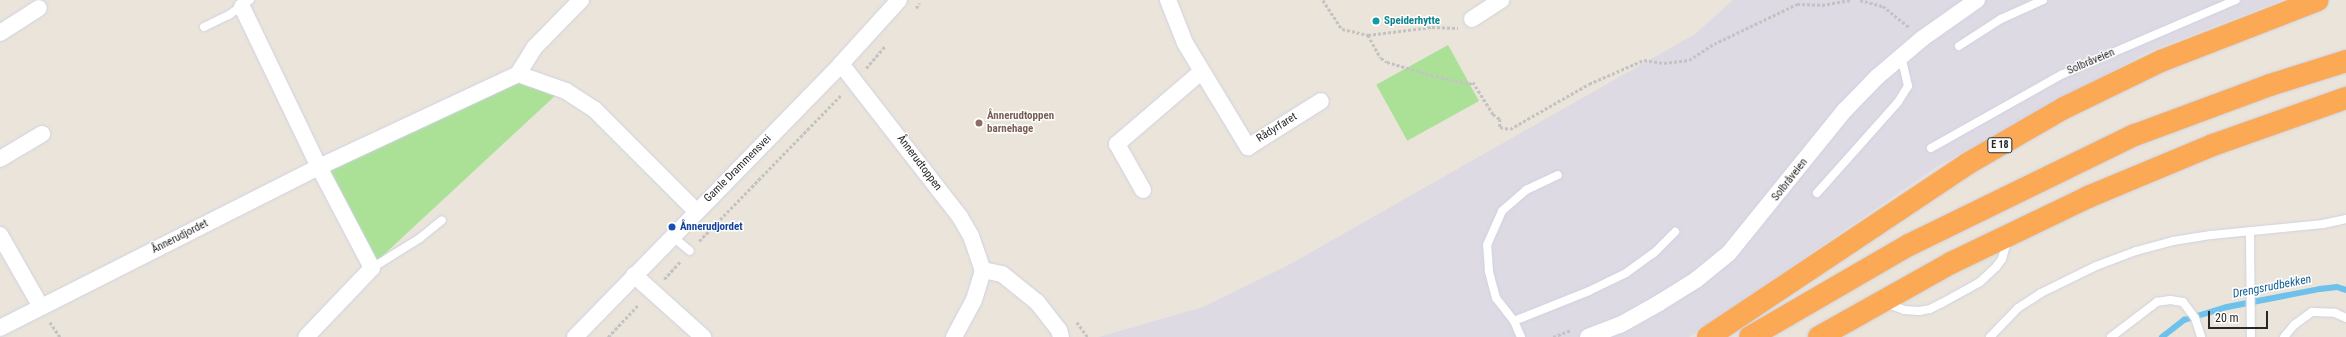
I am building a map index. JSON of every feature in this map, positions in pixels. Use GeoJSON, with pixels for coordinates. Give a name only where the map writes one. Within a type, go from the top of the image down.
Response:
{"type":"FeatureCollection","features":[{"type":"Feature","properties":{"kind":"highway","name":"E 18"},"geometry":{"type":"LineString","coordinates":[[1708,337],[1966,164],[2064,108],[2161,61],[2318,0]]}},
{"type":"Feature","properties":{"kind":"highway"},"geometry":{"type":"LineString","coordinates":[[1750,337],[1909,245],[2128,138],[2270,85],[2346,61]]}},
{"type":"Feature","properties":{"kind":"highway"},"geometry":{"type":"LineString","coordinates":[[1819,337],[1881,301],[2009,233],[2172,161],[2281,119],[2346,98]]}},
{"type":"Feature","properties":{"kind":"street"},"geometry":{"type":"LineString","coordinates":[[581,0],[535,47],[518,74],[566,91],[594,109],[696,211]]}},
{"type":"Feature","properties":{"kind":"street","name":"Gamle Drammensvei"},"geometry":{"type":"LineString","coordinates":[[575,337],[696,211],[841,64],[899,0]]}},
{"type":"Feature","properties":{"kind":"street","name":"Rådyrfaret"},"geometry":{"type":"LineString","coordinates":[[1168,0],[1185,43],[1201,72],[1248,147],[1321,101]]}},
{"type":"Feature","properties":{"kind":"street"},"geometry":{"type":"LineString","coordinates":[[1472,19],[1501,0]]}},
{"type":"Feature","properties":{"kind":"street","name":"Solbråveien"},"geometry":{"type":"LineString","coordinates":[[1588,337],[1620,325],[1659,303],[1696,280],[1729,253],[1845,110],[1901,55],[1976,0]]}},
{"type":"Feature","properties":{"kind":"street"},"geometry":{"type":"LineString","coordinates":[[246,3],[319,167],[372,268],[306,337]]}},
{"type":"Feature","properties":{"kind":"street"},"geometry":{"type":"LineString","coordinates":[[0,33],[39,8]]}},
{"type":"Feature","properties":{"kind":"street","name":"Ånnerudtoppen"},"geometry":{"type":"LineString","coordinates":[[841,64],[856,80],[960,217],[971,236],[983,270]]}},
{"type":"Feature","properties":{"kind":"street"},"geometry":{"type":"LineString","coordinates":[[1143,190],[1117,144],[1201,72]]}},
{"type":"Feature","properties":{"kind":"street","name":"Ånnerudjordet"},"geometry":{"type":"LineString","coordinates":[[0,328],[319,167],[518,74]]}},
{"type":"Feature","properties":{"kind":"street"},"geometry":{"type":"LineString","coordinates":[[0,160],[42,134]]}},
{"type":"Feature","properties":{"kind":"street"},"geometry":{"type":"LineString","coordinates":[[0,235],[41,308]]}},
{"type":"Feature","properties":{"kind":"street"},"geometry":{"type":"LineString","coordinates":[[954,337],[974,300],[983,270],[1002,274],[1037,302],[1059,330],[1061,337]]}},
{"type":"Feature","properties":{"kind":"street"},"geometry":{"type":"LineString","coordinates":[[634,275],[703,337]]}},
{"type":"Feature","properties":{"kind":"lane"},"geometry":{"type":"LineString","coordinates":[[1959,46],[2001,19],[2043,0]]}},
{"type":"Feature","properties":{"kind":"lane","name":"Solbråveien"},"geometry":{"type":"LineString","coordinates":[[1931,148],[2064,74],[2236,0]]}},
{"type":"Feature","properties":{"kind":"lane"},"geometry":{"type":"LineString","coordinates":[[204,27],[246,3]]}},
{"type":"Feature","properties":{"kind":"lane"},"geometry":{"type":"LineString","coordinates":[[1817,193],[1898,102],[1908,86],[1901,55]]}},
{"type":"Feature","properties":{"kind":"lane"},"geometry":{"type":"LineString","coordinates":[[1520,337],[1514,320],[1496,298],[1489,271],[1487,245],[1502,211],[1526,190],[1558,175]]}},
{"type":"Feature","properties":{"kind":"lane"},"geometry":{"type":"LineString","coordinates":[[1990,337],[2024,305],[2066,279],[2096,266],[2173,241],[2323,224],[2346,219]]}},
{"type":"Feature","properties":{"kind":"lane"},"geometry":{"type":"LineString","coordinates":[[372,268],[420,238],[442,220]]}},
{"type":"Feature","properties":{"kind":"lane"},"geometry":{"type":"LineString","coordinates":[[1514,320],[1590,291],[1626,273],[1654,253],[1675,232]]}},
{"type":"Feature","properties":{"kind":"lane"},"geometry":{"type":"LineString","coordinates":[[2250,232],[2251,337]]}},
{"type":"Feature","properties":{"kind":"lane"},"geometry":{"type":"LineString","coordinates":[[1881,301],[1904,310],[1930,310],[1980,282],[1996,267],[2002,259],[2009,233]]}},
{"type":"Feature","properties":{"kind":"lane"},"geometry":{"type":"LineString","coordinates":[[672,236],[690,250]]}},
{"type":"Feature","properties":{"kind":"lane"},"geometry":{"type":"LineString","coordinates":[[2111,337],[2157,302],[2170,300],[2183,302],[2195,318],[2201,337]]}},
{"type":"Feature","properties":{"kind":"lane"},"geometry":{"type":"LineString","coordinates":[[2284,337],[2294,325],[2312,312],[2335,313],[2346,318]]}},
{"type":"Feature","properties":{"kind":"path"},"geometry":{"type":"LineString","coordinates":[[1322,0],[1342,29],[1368,35],[1432,27],[1455,29],[1472,19]]}},
{"type":"Feature","properties":{"kind":"path"},"geometry":{"type":"LineString","coordinates":[[1368,35],[1381,58],[1387,62],[1469,84],[1473,82],[1492,114],[1500,119],[1500,127],[1510,129],[1589,84],[1644,60],[1664,63],[1690,60],[1714,44],[1797,4],[1822,5],[1851,0]]}},
{"type":"Feature","properties":{"kind":"path"},"geometry":{"type":"LineString","coordinates":[[1860,0],[1882,6],[1923,38]]}},
{"type":"Feature","properties":{"kind":"path"},"geometry":{"type":"LineString","coordinates":[[915,9],[920,3]]}},
{"type":"Feature","properties":{"kind":"path"},"geometry":{"type":"LineString","coordinates":[[608,337],[690,250],[856,80],[890,39]]}},
{"type":"Feature","properties":{"kind":"path"},"geometry":{"type":"LineString","coordinates":[[1553,337],[1573,329]]}},
{"type":"Feature","properties":{"kind":"shaded area"},"geometry":{"type":"Polygon","coordinates":[[[1733,0],[2283,0],[2150,51],[1938,166],[1689,337],[1099,337],[1203,307],[1285,267],[1695,34],[1733,0]]]}},
{"type":"Feature","properties":{"kind":"green space"},"geometry":{"type":"Polygon","coordinates":[[[1448,45],[1479,101],[1407,141],[1376,85],[1448,45]]]}},
{"type":"Feature","properties":{"kind":"green space"},"geometry":{"type":"Polygon","coordinates":[[[513,68],[558,93],[377,261],[324,162],[513,68]]]}},
{"type":"Feature","properties":{"kind":"waterway","name":"Drengsrudbekken"},"geometry":{"type":"LineString","coordinates":[[2162,337],[2184,320],[2227,307],[2320,289],[2337,287],[2346,290]]}},
{"type":"Feature","properties":{"kind":"place","name":"Speiderhytte"},"geometry":{"type":"Point","coordinates":[1376,21]}},
{"type":"Feature","properties":{"kind":"place","name":"Ånnerudtoppen barnehage"},"geometry":{"type":"Point","coordinates":[979,123]}},
{"type":"Feature","properties":{"kind":"place","name":"Ånnerudjordet"},"geometry":{"type":"Point","coordinates":[672,227]}}]}
